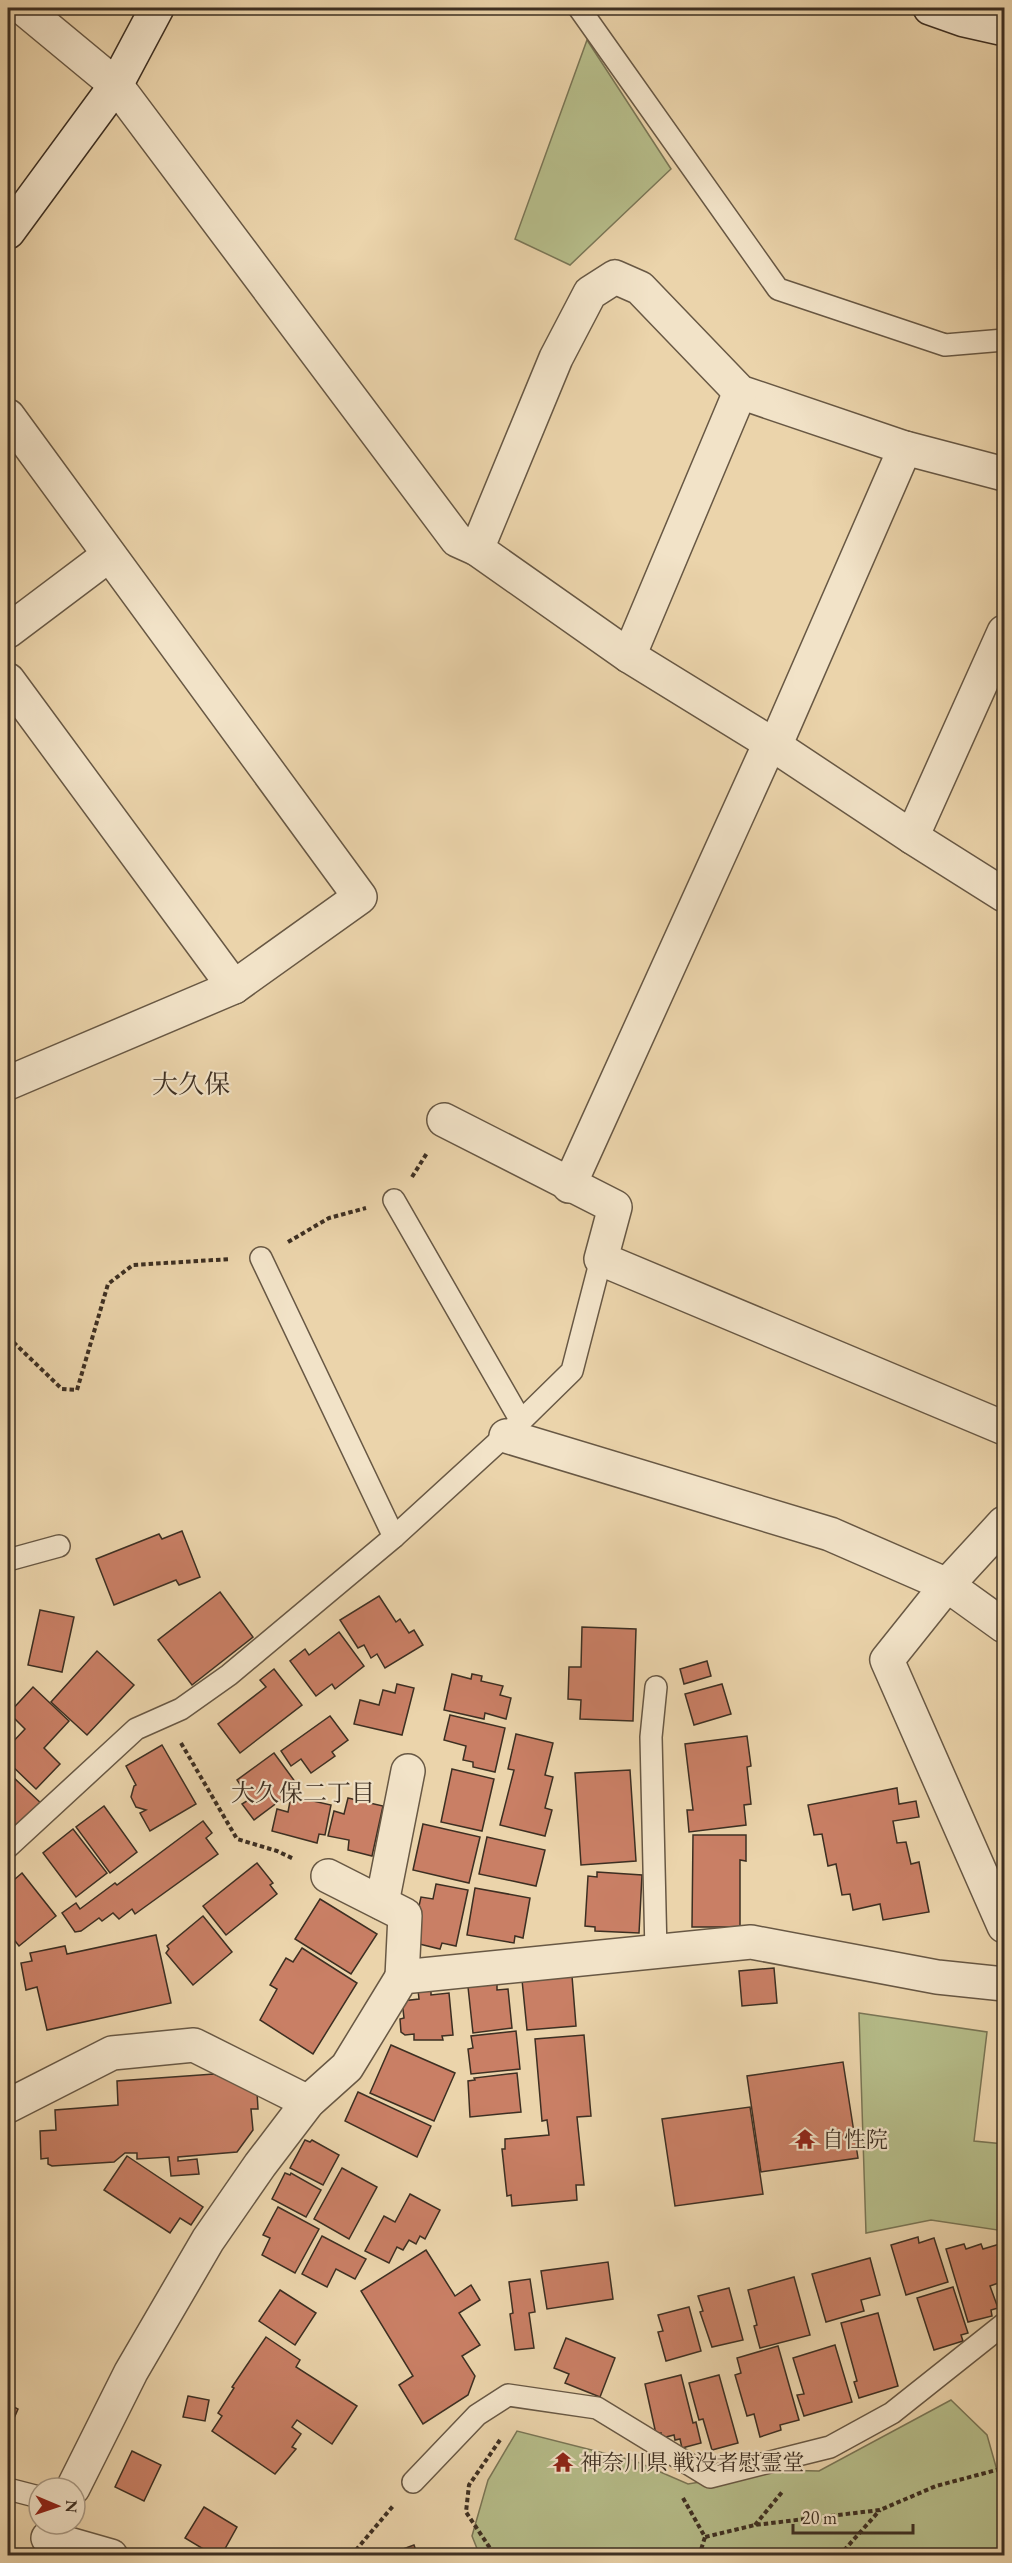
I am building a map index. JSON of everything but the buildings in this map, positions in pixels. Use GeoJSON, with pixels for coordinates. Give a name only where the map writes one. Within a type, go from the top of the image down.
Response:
{"type":"FeatureCollection","features":[{"type":"Feature","properties":{"kind":"street"},"geometry":{"type":"LineString","coordinates":[[23,8],[116,85],[457,540],[477,549],[629,656],[772,744],[912,837],[1005,895]]}},
{"type":"Feature","properties":{"kind":"street"},"geometry":{"type":"LineString","coordinates":[[12,217],[116,85],[157,8]]}},
{"type":"Feature","properties":{"kind":"street"},"geometry":{"type":"LineString","coordinates":[[930,8],[964,20],[1005,28]]}},
{"type":"Feature","properties":{"kind":"street"},"geometry":{"type":"LineString","coordinates":[[477,549],[556,358],[590,293],[615,277],[640,288],[740,392],[905,448],[1005,474]]}},
{"type":"Feature","properties":{"kind":"street"},"geometry":{"type":"LineString","coordinates":[[629,656],[740,392]]}},
{"type":"Feature","properties":{"kind":"street"},"geometry":{"type":"LineString","coordinates":[[8,416],[360,897],[234,987],[8,1083]]}},
{"type":"Feature","properties":{"kind":"street"},"geometry":{"type":"LineString","coordinates":[[569,1186],[905,448]]}},
{"type":"Feature","properties":{"kind":"street"},"geometry":{"type":"LineString","coordinates":[[8,631],[109,555]]}},
{"type":"Feature","properties":{"kind":"street"},"geometry":{"type":"LineString","coordinates":[[912,837],[1005,632]]}},
{"type":"Feature","properties":{"kind":"street"},"geometry":{"type":"LineString","coordinates":[[8,680],[234,987]]}},
{"type":"Feature","properties":{"kind":"street"},"geometry":{"type":"LineString","coordinates":[[444,1120],[569,1186],[615,1207],[602,1259],[1005,1428]]}},
{"type":"Feature","properties":{"kind":"street"},"geometry":{"type":"LineString","coordinates":[[514,1429],[830,1534],[947,1585],[1005,1626]]}},
{"type":"Feature","properties":{"kind":"street"},"geometry":{"type":"LineString","coordinates":[[1005,1522],[947,1585],[887,1660],[1005,1926]]}},
{"type":"Feature","properties":{"kind":"street"},"geometry":{"type":"LineString","coordinates":[[382,1903],[408,1771]]}},
{"type":"Feature","properties":{"kind":"street"},"geometry":{"type":"LineString","coordinates":[[79,2476],[131,2372],[208,2240],[260,2165],[308,2102],[347,2067],[402,1977],[405,1915],[328,1876]]}},
{"type":"Feature","properties":{"kind":"street"},"geometry":{"type":"LineString","coordinates":[[402,1977],[751,1942],[937,1977],[1005,1984]]}},
{"type":"Feature","properties":{"kind":"street"},"geometry":{"type":"LineString","coordinates":[[8,2106],[112,2053],[194,2045],[308,2102]]}},
{"type":"Feature","properties":{"kind":"street"},"geometry":{"type":"LineString","coordinates":[[48,2539],[111,2556]]}},
{"type":"Feature","properties":{"kind":"lane"},"geometry":{"type":"LineString","coordinates":[[579,8],[778,290],[945,345],[1005,340]]}},
{"type":"Feature","properties":{"kind":"lane"},"geometry":{"type":"LineString","coordinates":[[394,1200],[514,1429]]}},
{"type":"Feature","properties":{"kind":"lane"},"geometry":{"type":"LineString","coordinates":[[261,1258],[394,1538]]}},
{"type":"Feature","properties":{"kind":"lane"},"geometry":{"type":"LineString","coordinates":[[8,1847],[136,1729],[181,1709],[229,1675],[394,1538],[514,1429],[572,1371],[602,1259]]}},
{"type":"Feature","properties":{"kind":"lane"},"geometry":{"type":"LineString","coordinates":[[8,1560],[59,1546]]}},
{"type":"Feature","properties":{"kind":"lane"},"geometry":{"type":"LineString","coordinates":[[656,1687],[651,1737],[656,1952]]}},
{"type":"Feature","properties":{"kind":"lane"},"geometry":{"type":"LineString","coordinates":[[413,2482],[477,2415],[508,2395],[597,2408],[710,2477],[830,2447],[892,2413],[1004,2326]]}},
{"type":"Feature","properties":{"kind":"lane"},"geometry":{"type":"LineString","coordinates":[[8,2489],[27,2494]]}},
{"type":"Feature","properties":{"kind":"path"},"geometry":{"type":"LineString","coordinates":[[8,1338],[62,1389],[77,1390],[108,1284],[133,1265],[261,1258],[328,1218],[394,1200],[418,1169],[444,1120]]}},
{"type":"Feature","properties":{"kind":"path"},"geometry":{"type":"LineString","coordinates":[[166,1716],[237,1839],[277,1851],[328,1876]]}},
{"type":"Feature","properties":{"kind":"path"},"geometry":{"type":"LineString","coordinates":[[1004,2326],[1000,2402],[1005,2414]]}},
{"type":"Feature","properties":{"kind":"path"},"geometry":{"type":"LineString","coordinates":[[501,2439],[469,2485],[466,2512],[490,2548],[502,2556]]}},
{"type":"Feature","properties":{"kind":"path"},"geometry":{"type":"LineString","coordinates":[[705,2537],[755,2525],[880,2510],[936,2486],[1005,2468]]}},
{"type":"Feature","properties":{"kind":"path"},"geometry":{"type":"LineString","coordinates":[[351,2556],[413,2482]]}},
{"type":"Feature","properties":{"kind":"path"},"geometry":{"type":"LineString","coordinates":[[680,2493],[705,2537],[699,2556]]}},
{"type":"Feature","properties":{"kind":"path"},"geometry":{"type":"LineString","coordinates":[[839,2556],[880,2510]]}},
{"type":"Feature","properties":{"kind":"green space"},"geometry":{"type":"Polygon","coordinates":[[[587,40],[671,169],[570,265],[515,239],[587,40]]]}},
{"type":"Feature","properties":{"kind":"green space"},"geometry":{"type":"Polygon","coordinates":[[[859,2013],[987,2032],[974,2141],[1004,2144],[1004,2231],[931,2220],[866,2233],[859,2013]]]}},
{"type":"Feature","properties":{"kind":"green space","name":"神奈川県 戦没者慰霊堂"},"geometry":{"type":"Polygon","coordinates":[[[951,2400],[987,2435],[1004,2495],[1004,2555],[480,2556],[472,2536],[488,2480],[517,2431],[635,2461],[688,2484],[774,2470],[819,2471],[951,2400]]]}},
{"type":"Feature","properties":{"kind":"place","name":"自性院"},"geometry":{"type":"Point","coordinates":[805,2139]}},
{"type":"Feature","properties":{"kind":"place","name":"神奈川県 戦没者慰霊堂"},"geometry":{"type":"Point","coordinates":[563,2462]}},
{"type":"Feature","properties":{"kind":"district","name":"大久保"},"geometry":{"type":"Point","coordinates":[191,1084]}},
{"type":"Feature","properties":{"kind":"district","name":"大久保二丁目"},"geometry":{"type":"Point","coordinates":[303,1793]}}]}
